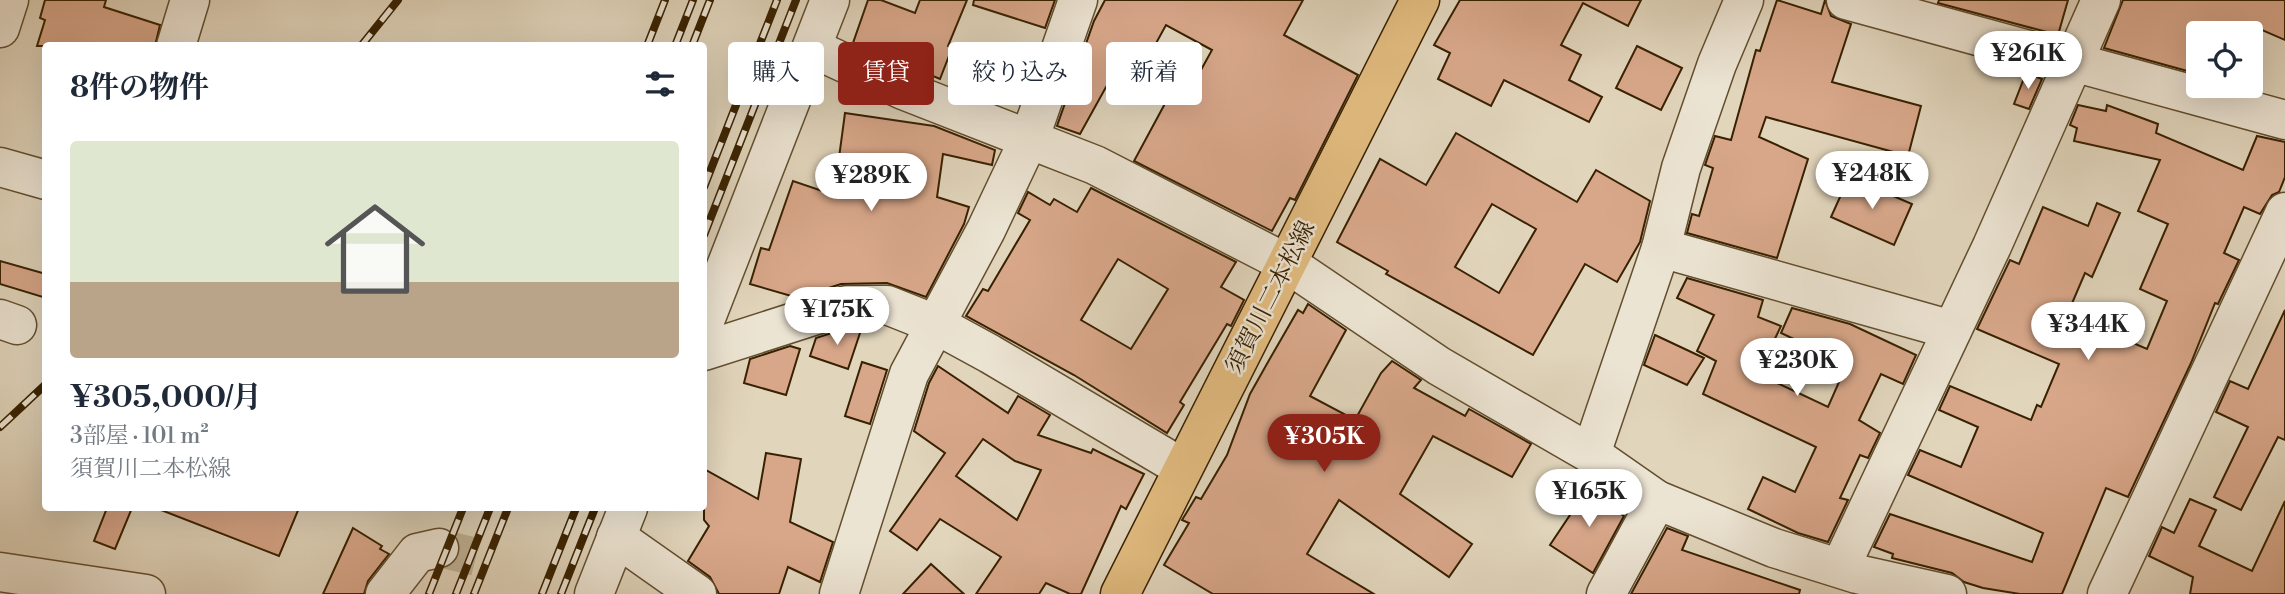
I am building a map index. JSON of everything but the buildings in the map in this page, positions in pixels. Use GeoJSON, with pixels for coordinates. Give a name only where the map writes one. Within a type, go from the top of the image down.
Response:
{"type":"FeatureCollection","features":[{"type":"Feature","properties":{"kind":"main road","name":"須賀川二本松線"},"geometry":{"type":"LineString","coordinates":[[1120,594],[1181,467],[1288,264],[1420,0]]}},
{"type":"Feature","properties":{"kind":"street"},"geometry":{"type":"LineString","coordinates":[[0,28],[9,0]]}},
{"type":"Feature","properties":{"kind":"street"},"geometry":{"type":"LineString","coordinates":[[177,42],[190,0]]}},
{"type":"Feature","properties":{"kind":"street"},"geometry":{"type":"LineString","coordinates":[[814,42],[830,0]]}},
{"type":"Feature","properties":{"kind":"street"},"geometry":{"type":"LineString","coordinates":[[839,594],[909,374],[986,230],[1030,137],[1078,0]]}},
{"type":"Feature","properties":{"kind":"street"},"geometry":{"type":"LineString","coordinates":[[1591,454],[1661,248],[1681,168],[1717,64],[1744,0]]}},
{"type":"Feature","properties":{"kind":"street"},"geometry":{"type":"LineString","coordinates":[[1846,0],[2285,120]]}},
{"type":"Feature","properties":{"kind":"street"},"geometry":{"type":"LineString","coordinates":[[1848,579],[1952,330],[2076,62],[2101,0]]}},
{"type":"Feature","properties":{"kind":"street"},"geometry":{"type":"LineString","coordinates":[[824,53],[904,90],[1030,137],[1095,165],[1288,264],[1440,366],[1591,454],[1657,500],[1848,579],[1947,594]]}},
{"type":"Feature","properties":{"kind":"street"},"geometry":{"type":"LineString","coordinates":[[707,315],[790,105]]}},
{"type":"Feature","properties":{"kind":"street"},"geometry":{"type":"LineString","coordinates":[[0,167],[42,179]]}},
{"type":"Feature","properties":{"kind":"street"},"geometry":{"type":"LineString","coordinates":[[2107,594],[2285,212]]}},
{"type":"Feature","properties":{"kind":"street"},"geometry":{"type":"LineString","coordinates":[[1661,248],[1952,330]]}},
{"type":"Feature","properties":{"kind":"street"},"geometry":{"type":"LineString","coordinates":[[707,350],[847,305],[887,305],[935,324],[1181,467]]}},
{"type":"Feature","properties":{"kind":"street"},"geometry":{"type":"LineString","coordinates":[[1606,594],[1657,500]]}},
{"type":"Feature","properties":{"kind":"street"},"geometry":{"type":"LineString","coordinates":[[594,594],[622,522],[697,594]]}},
{"type":"Feature","properties":{"kind":"street"},"geometry":{"type":"LineString","coordinates":[[385,594],[418,553],[439,548]]}},
{"type":"Feature","properties":{"kind":"street"},"geometry":{"type":"LineString","coordinates":[[0,572],[52,588],[110,586],[146,594]]}},
{"type":"Feature","properties":{"kind":"tunnel"},"geometry":{"type":"LineString","coordinates":[[439,548],[493,561]]}},
{"type":"Feature","properties":{"kind":"railway"},"geometry":{"type":"LineString","coordinates":[[364,42],[398,0]]}},
{"type":"Feature","properties":{"kind":"railway"},"geometry":{"type":"LineString","coordinates":[[649,42],[665,0]]}},
{"type":"Feature","properties":{"kind":"railway"},"geometry":{"type":"LineString","coordinates":[[677,42],[693,0]]}},
{"type":"Feature","properties":{"kind":"railway"},"geometry":{"type":"LineString","coordinates":[[694,42],[710,0]]}},
{"type":"Feature","properties":{"kind":"railway"},"geometry":{"type":"LineString","coordinates":[[707,179],[777,0]]}},
{"type":"Feature","properties":{"kind":"railway"},"geometry":{"type":"LineString","coordinates":[[707,227],[796,0]]}},
{"type":"Feature","properties":{"kind":"railway"},"geometry":{"type":"LineString","coordinates":[[0,427],[42,388]]}},
{"type":"Feature","properties":{"kind":"railway"},"geometry":{"type":"LineString","coordinates":[[429,594],[462,511]]}},
{"type":"Feature","properties":{"kind":"railway"},"geometry":{"type":"LineString","coordinates":[[456,594],[489,511]]}},
{"type":"Feature","properties":{"kind":"railway"},"geometry":{"type":"LineString","coordinates":[[474,594],[507,511]]}},
{"type":"Feature","properties":{"kind":"railway"},"geometry":{"type":"LineString","coordinates":[[542,594],[575,511]]}},
{"type":"Feature","properties":{"kind":"railway"},"geometry":{"type":"LineString","coordinates":[[561,594],[594,511]]}}]}
